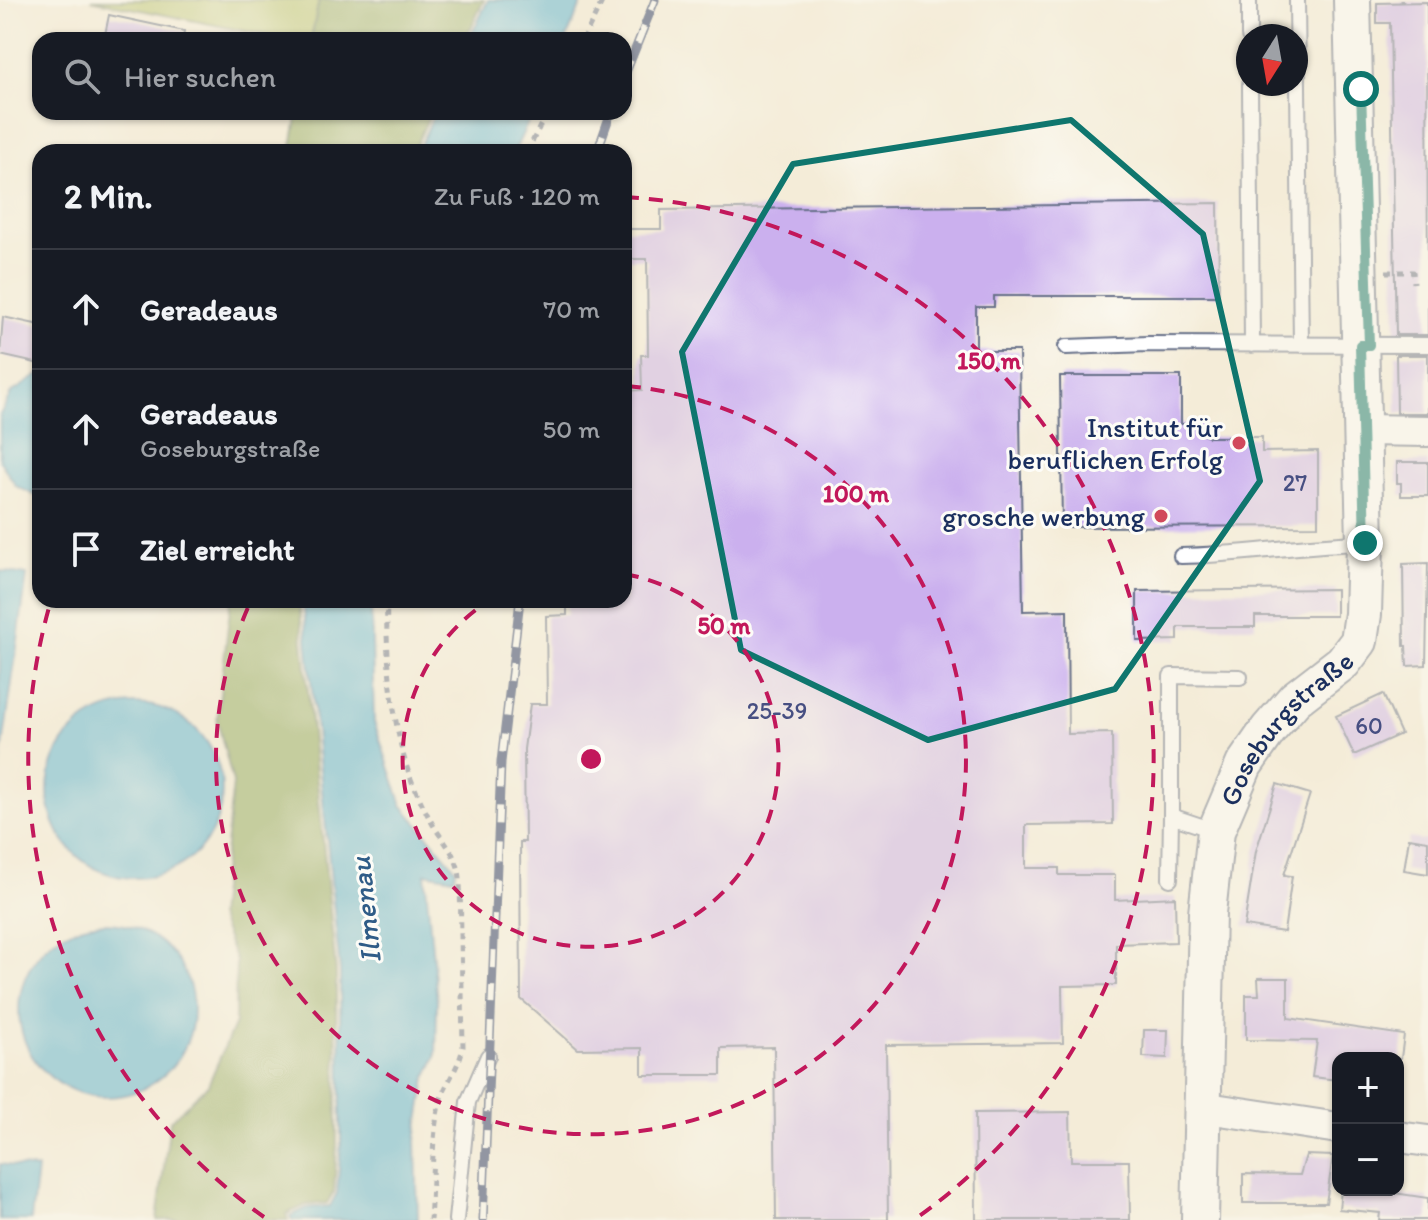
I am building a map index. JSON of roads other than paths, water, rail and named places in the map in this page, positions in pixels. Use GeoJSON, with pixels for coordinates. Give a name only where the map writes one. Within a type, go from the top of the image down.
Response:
{"type":"FeatureCollection","features":[{"type":"Feature","properties":{"kind":"street","name":"Goseburgstraße"},"geometry":{"type":"LineString","coordinates":[[1200,1220],[1207,913],[1216,831],[1244,765],[1295,699],[1343,662],[1359,641],[1363,614],[1365,543],[1352,0]]}},
{"type":"Feature","properties":{"kind":"street"},"geometry":{"type":"LineString","coordinates":[[1362,430],[1428,431]]}},
{"type":"Feature","properties":{"kind":"street"},"geometry":{"type":"LineString","coordinates":[[1201,1107],[1332,1127]]}},
{"type":"Feature","properties":{"kind":"street"},"geometry":{"type":"LineString","coordinates":[[1404,1138],[1428,1141]]}},
{"type":"Feature","properties":{"kind":"lane"},"geometry":{"type":"LineString","coordinates":[[1249,0],[1249,24]]}},
{"type":"Feature","properties":{"kind":"lane"},"geometry":{"type":"LineString","coordinates":[[1297,0],[1301,345]]}},
{"type":"Feature","properties":{"kind":"lane"},"geometry":{"type":"LineString","coordinates":[[1250,96],[1252,345]]}},
{"type":"Feature","properties":{"kind":"lane"},"geometry":{"type":"LineString","coordinates":[[1066,347],[1428,345]]}},
{"type":"Feature","properties":{"kind":"lane"},"geometry":{"type":"LineString","coordinates":[[1181,556],[1365,543]]}},
{"type":"Feature","properties":{"kind":"lane"},"geometry":{"type":"LineString","coordinates":[[1170,879],[1171,676],[1240,677]]}},
{"type":"Feature","properties":{"kind":"lane"},"geometry":{"type":"LineString","coordinates":[[1171,816],[1216,831]]}},
{"type":"Feature","properties":{"kind":"lane"},"geometry":{"type":"LineString","coordinates":[[456,1220],[468,1102],[488,1056]]}},
{"type":"Feature","properties":{"kind":"water"},"geometry":{"type":"Polygon","coordinates":[[[488,0],[583,0],[569,32],[473,32],[488,0]]]}},
{"type":"Feature","properties":{"kind":"water"},"geometry":{"type":"Polygon","coordinates":[[[431,120],[529,120],[518,144],[421,144],[431,120]]]}},
{"type":"Feature","properties":{"kind":"water"},"geometry":{"type":"Polygon","coordinates":[[[32,379],[32,494],[16,486],[0,461],[0,415],[11,393],[32,379]]]}},
{"type":"Feature","properties":{"kind":"water"},"geometry":{"type":"Polygon","coordinates":[[[0,571],[27,575],[0,768],[0,571]]]}},
{"type":"Feature","properties":{"kind":"water","name":"Ilmenau"},"geometry":{"type":"Polygon","coordinates":[[[304,608],[371,608],[374,722],[402,805],[456,869],[454,878],[425,873],[437,1002],[436,1057],[426,1078],[416,1140],[418,1220],[292,1220],[290,1216],[307,1208],[330,1206],[337,1193],[341,1144],[340,971],[304,608]]]}},
{"type":"Feature","properties":{"kind":"water"},"geometry":{"type":"Polygon","coordinates":[[[135,704],[168,711],[196,730],[215,758],[222,791],[215,824],[196,852],[168,871],[135,878],[102,871],[74,852],[55,824],[48,791],[55,758],[74,730],[102,711],[135,704]]]}},
{"type":"Feature","properties":{"kind":"water"},"geometry":{"type":"Polygon","coordinates":[[[106,923],[139,930],[167,949],[186,977],[193,1010],[186,1043],[167,1071],[139,1090],[106,1097],[73,1090],[45,1071],[26,1043],[19,1010],[26,977],[45,949],[73,930],[106,923]]]}},
{"type":"Feature","properties":{"kind":"water"},"geometry":{"type":"Polygon","coordinates":[[[0,1164],[37,1169],[31,1220],[0,1220],[0,1164]]]}},
{"type":"Feature","properties":{"kind":"railway"},"geometry":{"type":"LineString","coordinates":[[632,57],[655,0]]}},
{"type":"Feature","properties":{"kind":"railway"},"geometry":{"type":"LineString","coordinates":[[600,144],[608,120]]}},
{"type":"Feature","properties":{"kind":"railway"},"geometry":{"type":"LineString","coordinates":[[483,1220],[501,762],[519,608]]}},
{"type":"Feature","properties":{"kind":"place","name":"Institut für beruflichen Erfolg"},"geometry":{"type":"Point","coordinates":[1239,443]}},
{"type":"Feature","properties":{"kind":"place","name":"grosche werbung"},"geometry":{"type":"Point","coordinates":[1161,516]}}]}
